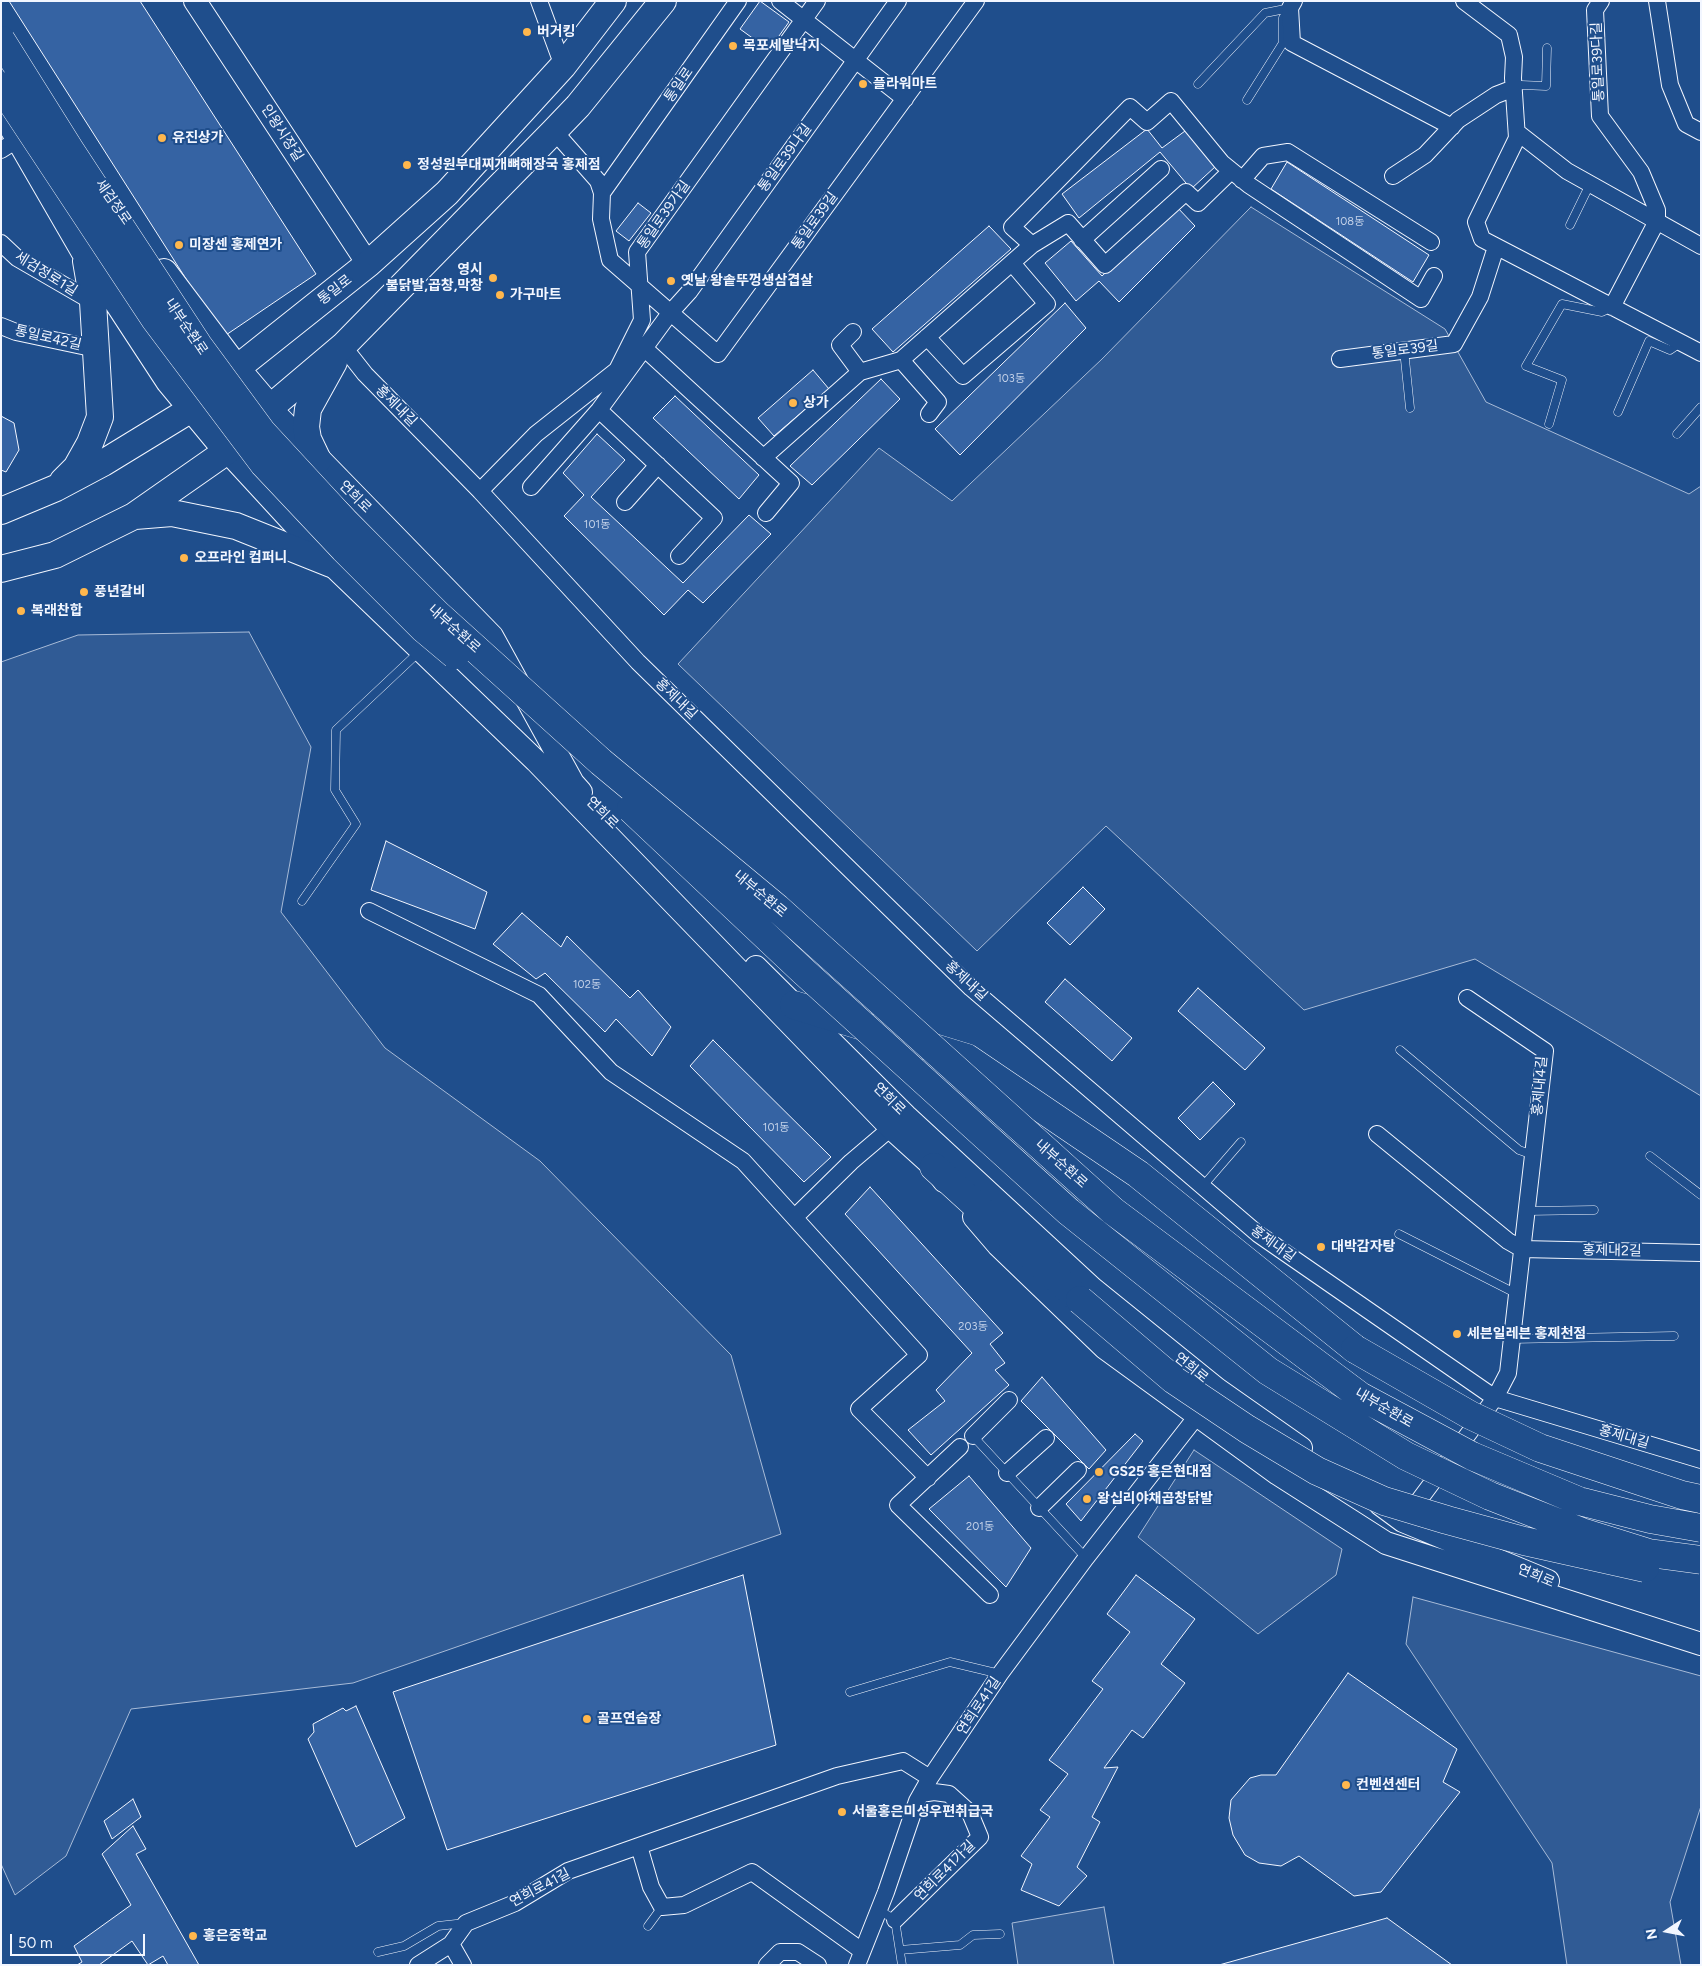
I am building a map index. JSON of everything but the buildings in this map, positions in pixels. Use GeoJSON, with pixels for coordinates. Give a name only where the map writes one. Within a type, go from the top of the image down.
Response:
{"type":"FeatureCollection","features":[{"type":"Feature","properties":{"kind":"highway","name":"내부순환로"},"geometry":{"type":"LineString","coordinates":[[1,40],[70,150],[198,345],[262,432],[346,523],[437,614],[601,762],[777,908],[1113,1211],[1368,1401],[1472,1456],[1579,1501],[1650,1519],[1701,1528]]}},
{"type":"Feature","properties":{"kind":"highway","name":"내부순환로"},"geometry":{"type":"LineString","coordinates":[[1,86],[154,320],[264,464],[344,549],[424,629],[601,780],[803,971],[1069,1212],[1268,1371],[1406,1456],[1490,1496],[1582,1532],[1649,1553],[1701,1560]]}},
{"type":"Feature","properties":{"kind":"highway"},"geometry":{"type":"LineString","coordinates":[[794,1005],[967,1058],[1138,1174],[1354,1349],[1470,1415],[1540,1448],[1682,1495],[1701,1499]]}},
{"type":"Feature","properties":{"kind":"highway"},"geometry":{"type":"LineString","coordinates":[[934,1167],[1080,1300],[1174,1380],[1247,1429],[1317,1471],[1384,1501],[1524,1541],[1634,1566],[1701,1571]]}},
{"type":"Feature","properties":{"kind":"main road","name":"인왕시장길"},"geometry":{"type":"LineString","coordinates":[[195,1],[368,264]]}},
{"type":"Feature","properties":{"kind":"main road","name":"통일로"},"geometry":{"type":"LineString","coordinates":[[1,511],[56,488],[111,459],[193,408],[237,369],[368,264],[447,193],[563,66],[613,1]]}},
{"type":"Feature","properties":{"kind":"main road"},"geometry":{"type":"LineString","coordinates":[[1,569],[55,555],[134,516],[227,451],[278,400],[343,346],[554,131],[578,106],[663,1]]}},
{"type":"Feature","properties":{"kind":"main road","name":"세검정로"},"geometry":{"type":"LineString","coordinates":[[1,27],[109,200],[237,369]]}},
{"type":"Feature","properties":{"kind":"main road"},"geometry":{"type":"LineString","coordinates":[[1,109],[10,144],[84,251],[169,381],[227,451],[331,564],[536,761],[898,1122],[998,1245],[1105,1348],[1197,1416]]}},
{"type":"Feature","properties":{"kind":"main road"},"geometry":{"type":"LineString","coordinates":[[56,488],[76,468],[90,443],[100,417],[93,302],[84,251]]}},
{"type":"Feature","properties":{"kind":"main road"},"geometry":{"type":"LineString","coordinates":[[318,460],[308,439],[306,427],[308,409],[321,382],[343,346]]}},
{"type":"Feature","properties":{"kind":"main road","name":"연희로"},"geometry":{"type":"LineString","coordinates":[[237,369],[318,460],[492,636],[572,783],[794,1005],[898,1122],[1030,1229],[1092,1288],[1217,1389],[1403,1521],[1562,1587],[1701,1631]]}},
{"type":"Feature","properties":{"kind":"main road"},"geometry":{"type":"LineString","coordinates":[[134,516],[172,513],[236,526],[331,564]]}},
{"type":"Feature","properties":{"kind":"main road","name":"연희로"},"geometry":{"type":"LineString","coordinates":[[1197,1416],[1278,1474],[1386,1543],[1701,1644]]}},
{"type":"Feature","properties":{"kind":"street"},"geometry":{"type":"LineString","coordinates":[[539,1],[563,66]]}},
{"type":"Feature","properties":{"kind":"street","name":"통일로"},"geometry":{"type":"LineString","coordinates":[[602,194],[738,1]]}},
{"type":"Feature","properties":{"kind":"street"},"geometry":{"type":"LineString","coordinates":[[780,1],[905,99]]}},
{"type":"Feature","properties":{"kind":"street","name":"통일로39가길"},"geometry":{"type":"LineString","coordinates":[[642,320],[637,252],[817,1]]}},
{"type":"Feature","properties":{"kind":"street","name":"통일로39나길"},"geometry":{"type":"LineString","coordinates":[[531,487],[599,410],[670,313],[690,292],[898,1]]}},
{"type":"Feature","properties":{"kind":"street","name":"통일로39길"},"geometry":{"type":"LineString","coordinates":[[638,283],[647,294],[718,354],[976,1]]}},
{"type":"Feature","properties":{"kind":"street"},"geometry":{"type":"LineString","coordinates":[[1464,1],[1509,35],[1514,57],[1517,138],[1476,222],[1482,239],[1701,353]]}},
{"type":"Feature","properties":{"kind":"street","name":"통일로39다길"},"geometry":{"type":"LineString","coordinates":[[1601,1],[1595,10],[1600,116],[1641,172],[1657,210],[1657,221]]}},
{"type":"Feature","properties":{"kind":"street"},"geometry":{"type":"LineString","coordinates":[[1658,1],[1670,85],[1686,124],[1701,132]]}},
{"type":"Feature","properties":{"kind":"street"},"geometry":{"type":"LineString","coordinates":[[1292,5],[1292,43],[1452,127]]}},
{"type":"Feature","properties":{"kind":"street"},"geometry":{"type":"LineString","coordinates":[[1393,176],[1425,155],[1452,127],[1496,96],[1514,88]]}},
{"type":"Feature","properties":{"kind":"street"},"geometry":{"type":"LineString","coordinates":[[1032,245],[1012,228],[1130,107],[1147,122],[1171,101],[1222,163],[1237,175],[1421,298],[1434,276]]}},
{"type":"Feature","properties":{"kind":"street"},"geometry":{"type":"LineString","coordinates":[[554,131],[598,182],[602,194],[601,219],[610,260],[638,283]]}},
{"type":"Feature","properties":{"kind":"street"},"geometry":{"type":"LineString","coordinates":[[1517,132],[1567,171],[1657,221],[1698,239]]}},
{"type":"Feature","properties":{"kind":"street"},"geometry":{"type":"LineString","coordinates":[[763,458],[860,372],[901,360],[1032,245],[1068,224],[1105,265],[1186,192],[1198,203],[1263,156],[1288,152],[1431,242]]}},
{"type":"Feature","properties":{"kind":"street"},"geometry":{"type":"LineString","coordinates":[[1082,240],[1161,169]]}},
{"type":"Feature","properties":{"kind":"street"},"geometry":{"type":"LineString","coordinates":[[1612,307],[1657,221]]}},
{"type":"Feature","properties":{"kind":"street","name":"세검정로1길"},"geometry":{"type":"LineString","coordinates":[[1,243],[17,258],[93,302]]}},
{"type":"Feature","properties":{"kind":"street","name":"통일로39길"},"geometry":{"type":"LineString","coordinates":[[1340,359],[1454,344],[1480,297],[1496,247]]}},
{"type":"Feature","properties":{"kind":"street"},"geometry":{"type":"LineString","coordinates":[[927,337],[963,376],[1047,304],[1012,263]]}},
{"type":"Feature","properties":{"kind":"street"},"geometry":{"type":"LineString","coordinates":[[480,491],[536,434],[617,370],[642,320],[654,335]]}},
{"type":"Feature","properties":{"kind":"street","name":"통일로42길"},"geometry":{"type":"LineString","coordinates":[[1,326],[16,332],[96,349]]}},
{"type":"Feature","properties":{"kind":"street"},"geometry":{"type":"LineString","coordinates":[[853,332],[840,345],[860,372]]}},
{"type":"Feature","properties":{"kind":"street","name":"홍제내길"},"geometry":{"type":"LineString","coordinates":[[343,346],[365,374],[480,491],[638,662],[971,988],[1258,1234],[1495,1398],[1701,1460]]}},
{"type":"Feature","properties":{"kind":"street"},"geometry":{"type":"LineString","coordinates":[[644,348],[791,483],[766,514]]}},
{"type":"Feature","properties":{"kind":"street"},"geometry":{"type":"LineString","coordinates":[[901,360],[938,402],[929,414]]}},
{"type":"Feature","properties":{"kind":"street"},"geometry":{"type":"LineString","coordinates":[[599,410],[714,518],[679,556]]}},
{"type":"Feature","properties":{"kind":"street"},"geometry":{"type":"LineString","coordinates":[[625,502],[658,465]]}},
{"type":"Feature","properties":{"kind":"street"},"geometry":{"type":"LineString","coordinates":[[369,911],[539,995],[611,1072],[743,1161],[919,1355],[859,1409],[928,1478]]}},
{"type":"Feature","properties":{"kind":"street","name":"홍제내4길"},"geometry":{"type":"LineString","coordinates":[[1403,1521],[1495,1398],[1508,1373],[1545,1051],[1467,998]]}},
{"type":"Feature","properties":{"kind":"street"},"geometry":{"type":"LineString","coordinates":[[795,1217],[851,1162],[898,1122]]}},
{"type":"Feature","properties":{"kind":"street"},"geometry":{"type":"LineString","coordinates":[[1376,1134],[1508,1241],[1522,1249]]}},
{"type":"Feature","properties":{"kind":"street","name":"홍제내2길"},"geometry":{"type":"LineString","coordinates":[[1522,1249],[1701,1253]]}},
{"type":"Feature","properties":{"kind":"street","name":"연희로41길"},"geometry":{"type":"LineString","coordinates":[[418,1965],[450,1944],[466,1923],[515,1902],[568,1871],[837,1776],[903,1761],[930,1778],[1000,1674],[1086,1558],[1217,1389]]}},
{"type":"Feature","properties":{"kind":"street"},"geometry":{"type":"LineString","coordinates":[[973,1436],[1009,1400]]}},
{"type":"Feature","properties":{"kind":"street"},"geometry":{"type":"LineString","coordinates":[[1007,1473],[1046,1438]]}},
{"type":"Feature","properties":{"kind":"street"},"geometry":{"type":"LineString","coordinates":[[960,1447],[898,1505],[990,1595]]}},
{"type":"Feature","properties":{"kind":"street"},"geometry":{"type":"LineString","coordinates":[[1039,1508],[1078,1470]]}},
{"type":"Feature","properties":{"kind":"street"},"geometry":{"type":"LineString","coordinates":[[639,1846],[652,1887],[662,1907],[684,1906],[752,1872],[859,1958],[879,1910],[921,1794],[930,1778]]}},
{"type":"Feature","properties":{"kind":"street","name":"연희로41가길"},"geometry":{"type":"LineString","coordinates":[[895,1920],[980,1837],[970,1813],[949,1794],[934,1792],[921,1794]]}},
{"type":"Feature","properties":{"kind":"street"},"geometry":{"type":"LineString","coordinates":[[450,1944],[463,1965]]}},
{"type":"Feature","properties":{"kind":"street"},"geometry":{"type":"LineString","coordinates":[[767,1965],[780,1952],[798,1952],[818,1965]]}},
{"type":"Feature","properties":{"kind":"lane"},"geometry":{"type":"LineString","coordinates":[[1198,84],[1265,13],[1292,5]]}},
{"type":"Feature","properties":{"kind":"lane"},"geometry":{"type":"LineString","coordinates":[[1247,100],[1283,44],[1282,18],[1292,5]]}},
{"type":"Feature","properties":{"kind":"lane"},"geometry":{"type":"LineString","coordinates":[[1514,88],[1521,85],[1546,86],[1547,48]]}},
{"type":"Feature","properties":{"kind":"lane"},"geometry":{"type":"LineString","coordinates":[[1570,225],[1590,184]]}},
{"type":"Feature","properties":{"kind":"lane"},"geometry":{"type":"LineString","coordinates":[[1549,424],[1562,380],[1526,366],[1562,304],[1602,312],[1612,307]]}},
{"type":"Feature","properties":{"kind":"lane"},"geometry":{"type":"LineString","coordinates":[[1618,412],[1649,341],[1670,350],[1680,343]]}},
{"type":"Feature","properties":{"kind":"lane"},"geometry":{"type":"LineString","coordinates":[[1404,350],[1410,408]]}},
{"type":"Feature","properties":{"kind":"lane"},"geometry":{"type":"LineString","coordinates":[[1677,434],[1701,407]]}},
{"type":"Feature","properties":{"kind":"lane"},"geometry":{"type":"LineString","coordinates":[[302,901],[356,824],[335,790],[336,730],[421,651]]}},
{"type":"Feature","properties":{"kind":"lane"},"geometry":{"type":"LineString","coordinates":[[1400,1050],[1519,1150],[1533,1155]]}},
{"type":"Feature","properties":{"kind":"lane"},"geometry":{"type":"LineString","coordinates":[[1202,1186],[1241,1142]]}},
{"type":"Feature","properties":{"kind":"lane"},"geometry":{"type":"LineString","coordinates":[[1650,1156],[1701,1195]]}},
{"type":"Feature","properties":{"kind":"lane"},"geometry":{"type":"LineString","coordinates":[[1527,1211],[1594,1210]]}},
{"type":"Feature","properties":{"kind":"lane"},"geometry":{"type":"LineString","coordinates":[[1399,1234],[1517,1294]]}},
{"type":"Feature","properties":{"kind":"lane"},"geometry":{"type":"LineString","coordinates":[[1512,1339],[1674,1336]]}},
{"type":"Feature","properties":{"kind":"lane"},"geometry":{"type":"LineString","coordinates":[[960,1447],[973,1436],[1086,1558]]}},
{"type":"Feature","properties":{"kind":"lane"},"geometry":{"type":"LineString","coordinates":[[850,1692],[950,1662],[1000,1674]]}},
{"type":"Feature","properties":{"kind":"lane"},"geometry":{"type":"LineString","coordinates":[[648,1926],[662,1907]]}},
{"type":"Feature","properties":{"kind":"lane"},"geometry":{"type":"LineString","coordinates":[[879,1910],[895,1920],[902,1965]]}},
{"type":"Feature","properties":{"kind":"lane"},"geometry":{"type":"LineString","coordinates":[[378,1952],[404,1946],[438,1926],[466,1923]]}},
{"type":"Feature","properties":{"kind":"lane"},"geometry":{"type":"LineString","coordinates":[[900,1950],[960,1945],[973,1935],[1000,1934]]}},
{"type":"Feature","properties":{"kind":"shaded area"},"geometry":{"type":"Polygon","coordinates":[[[1251,207],[1445,329],[1486,402],[1689,494],[1701,486],[1701,1096],[1475,959],[1304,1010],[1106,826],[977,951],[678,664],[879,448],[952,501],[1102,359],[1251,207]]]}},
{"type":"Feature","properties":{"kind":"shaded area"},"geometry":{"type":"Polygon","coordinates":[[[249,632],[311,747],[281,912],[385,1048],[540,1161],[731,1355],[781,1534],[353,1683],[131,1709],[66,1856],[15,1895],[1,1864],[1,662],[78,635],[249,632]]]}},
{"type":"Feature","properties":{"kind":"shaded area"},"geometry":{"type":"Polygon","coordinates":[[[1194,1450],[1342,1549],[1336,1575],[1258,1634],[1138,1537],[1194,1450]]]}},
{"type":"Feature","properties":{"kind":"shaded area"},"geometry":{"type":"Polygon","coordinates":[[[1413,1597],[1701,1676],[1701,1806],[1670,1902],[1681,1965],[1567,1965],[1552,1863],[1406,1644],[1413,1597]]]}},
{"type":"Feature","properties":{"kind":"shaded area"},"geometry":{"type":"Polygon","coordinates":[[[1104,1907],[1114,1965],[1018,1965],[1012,1923],[1104,1907]]]}},
{"type":"Feature","properties":{"kind":"place","name":"버거킹"},"geometry":{"type":"Point","coordinates":[527,32]}},
{"type":"Feature","properties":{"kind":"place","name":"목포세발낙지"},"geometry":{"type":"Point","coordinates":[733,46]}},
{"type":"Feature","properties":{"kind":"place","name":"플라워마트"},"geometry":{"type":"Point","coordinates":[863,84]}},
{"type":"Feature","properties":{"kind":"place","name":"유진상가"},"geometry":{"type":"Point","coordinates":[162,138]}},
{"type":"Feature","properties":{"kind":"place","name":"정성원부대찌개뼈해장국 홍제점"},"geometry":{"type":"Point","coordinates":[407,165]}},
{"type":"Feature","properties":{"kind":"place","name":"미장센 홍제연가"},"geometry":{"type":"Point","coordinates":[179,245]}},
{"type":"Feature","properties":{"kind":"place","name":"영시 불닭발,곱창,막창"},"geometry":{"type":"Point","coordinates":[493,278]}},
{"type":"Feature","properties":{"kind":"place","name":"옛날 왕솥뚜껑생삼겹살"},"geometry":{"type":"Point","coordinates":[671,281]}},
{"type":"Feature","properties":{"kind":"place","name":"가구마트"},"geometry":{"type":"Point","coordinates":[500,295]}},
{"type":"Feature","properties":{"kind":"place","name":"상가"},"geometry":{"type":"Point","coordinates":[793,403]}},
{"type":"Feature","properties":{"kind":"place","name":"오프라인 컴퍼니"},"geometry":{"type":"Point","coordinates":[184,558]}},
{"type":"Feature","properties":{"kind":"place","name":"풍년갈비"},"geometry":{"type":"Point","coordinates":[84,592]}},
{"type":"Feature","properties":{"kind":"place","name":"복래찬합"},"geometry":{"type":"Point","coordinates":[21,611]}},
{"type":"Feature","properties":{"kind":"place","name":"대박감자탕"},"geometry":{"type":"Point","coordinates":[1321,1247]}},
{"type":"Feature","properties":{"kind":"place","name":"세븐일레븐 홍제천점"},"geometry":{"type":"Point","coordinates":[1457,1334]}},
{"type":"Feature","properties":{"kind":"place","name":"GS25 홍은현대점"},"geometry":{"type":"Point","coordinates":[1099,1472]}},
{"type":"Feature","properties":{"kind":"place","name":"왕십리야채곱창닭발"},"geometry":{"type":"Point","coordinates":[1087,1499]}},
{"type":"Feature","properties":{"kind":"place","name":"골프연습장"},"geometry":{"type":"Point","coordinates":[587,1719]}},
{"type":"Feature","properties":{"kind":"place","name":"컨벤션센터"},"geometry":{"type":"Point","coordinates":[1346,1785]}},
{"type":"Feature","properties":{"kind":"place","name":"서울홍은미성우편취급국"},"geometry":{"type":"Point","coordinates":[842,1812]}},
{"type":"Feature","properties":{"kind":"place","name":"홍은중학교"},"geometry":{"type":"Point","coordinates":[193,1936]}}]}
